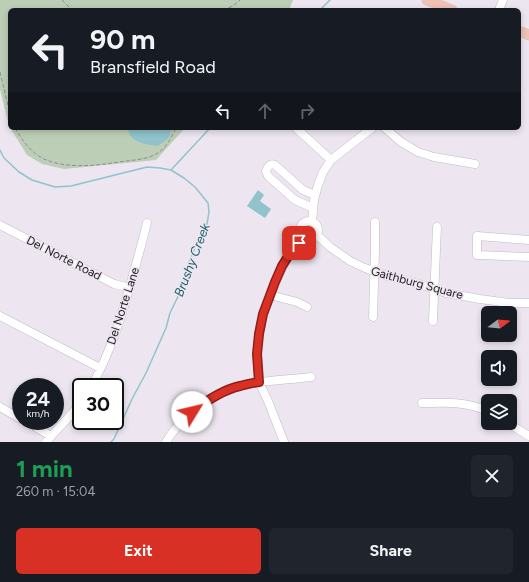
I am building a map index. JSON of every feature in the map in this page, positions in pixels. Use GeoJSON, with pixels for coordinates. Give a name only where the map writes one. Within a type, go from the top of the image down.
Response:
{"type":"FeatureCollection","features":[{"type":"Feature","properties":{"kind":"main road"},"geometry":{"type":"LineString","coordinates":[[426,0],[445,8]]}},
{"type":"Feature","properties":{"kind":"street"},"geometry":{"type":"LineString","coordinates":[[298,130],[331,160]]}},
{"type":"Feature","properties":{"kind":"street"},"geometry":{"type":"LineString","coordinates":[[312,222],[315,195],[320,178],[331,160],[369,130]]}},
{"type":"Feature","properties":{"kind":"street"},"geometry":{"type":"LineString","coordinates":[[387,130],[401,142],[418,152],[434,158],[475,164]]}},
{"type":"Feature","properties":{"kind":"street"},"geometry":{"type":"LineString","coordinates":[[313,208],[295,200],[268,176],[266,171],[270,165],[275,165],[303,190],[315,195]]}},
{"type":"Feature","properties":{"kind":"street"},"geometry":{"type":"LineString","coordinates":[[307,221],[312,222],[316,226],[316,234],[310,238],[303,237],[300,232],[302,224],[307,221]]}},
{"type":"Feature","properties":{"kind":"street"},"geometry":{"type":"LineString","coordinates":[[373,317],[375,222]]}},
{"type":"Feature","properties":{"kind":"street","name":"Del Norte Lane"},"geometry":{"type":"LineString","coordinates":[[95,378],[111,346],[118,326],[130,288],[147,223]]}},
{"type":"Feature","properties":{"kind":"street","name":"Del Norte Road"},"geometry":{"type":"LineString","coordinates":[[0,225],[114,284],[130,288]]}},
{"type":"Feature","properties":{"kind":"street"},"geometry":{"type":"LineString","coordinates":[[433,321],[437,227]]}},
{"type":"Feature","properties":{"kind":"street","name":"Gaithburg Square"},"geometry":{"type":"LineString","coordinates":[[316,234],[330,247],[350,261],[390,277],[419,284],[446,293],[509,303],[529,303]]}},
{"type":"Feature","properties":{"kind":"street"},"geometry":{"type":"LineString","coordinates":[[529,240],[477,236],[477,255],[529,257]]}},
{"type":"Feature","properties":{"kind":"street"},"geometry":{"type":"LineString","coordinates":[[284,442],[259,382],[257,354],[263,314],[275,282],[282,266],[303,237]]}},
{"type":"Feature","properties":{"kind":"street"},"geometry":{"type":"LineString","coordinates":[[270,295],[307,306]]}},
{"type":"Feature","properties":{"kind":"street"},"geometry":{"type":"LineString","coordinates":[[0,316],[100,368]]}},
{"type":"Feature","properties":{"kind":"street"},"geometry":{"type":"LineString","coordinates":[[166,442],[183,420],[211,399],[231,389],[259,382],[311,377]]}},
{"type":"Feature","properties":{"kind":"street"},"geometry":{"type":"LineString","coordinates":[[422,403],[459,403],[481,409]]}},
{"type":"Feature","properties":{"kind":"street"},"geometry":{"type":"LineString","coordinates":[[0,407],[12,414]]}},
{"type":"Feature","properties":{"kind":"street"},"geometry":{"type":"LineString","coordinates":[[36,430],[48,439],[72,413]]}},
{"type":"Feature","properties":{"kind":"street"},"geometry":{"type":"LineString","coordinates":[[517,429],[529,436]]}},
{"type":"Feature","properties":{"kind":"path"},"geometry":{"type":"LineString","coordinates":[[62,0],[70,8]]}},
{"type":"Feature","properties":{"kind":"path"},"geometry":{"type":"LineString","coordinates":[[228,8],[240,0]]}},
{"type":"Feature","properties":{"kind":"path"},"geometry":{"type":"LineString","coordinates":[[0,72],[8,106]]}},
{"type":"Feature","properties":{"kind":"path"},"geometry":{"type":"LineString","coordinates":[[16,130],[30,150],[44,159],[60,164],[82,165],[104,164],[140,159],[157,154],[168,145],[175,130]]}},
{"type":"Feature","properties":{"kind":"green space"},"geometry":{"type":"Polygon","coordinates":[[[0,0],[293,0],[290,8],[8,8],[8,122],[0,89],[0,0]]]}},
{"type":"Feature","properties":{"kind":"green space"},"geometry":{"type":"Polygon","coordinates":[[[11,130],[183,130],[156,160],[64,169],[42,164],[27,155],[11,130]]]}},
{"type":"Feature","properties":{"kind":"water"},"geometry":{"type":"Polygon","coordinates":[[[128,130],[171,130],[169,138],[158,146],[139,142],[131,137],[128,130]]]}},
{"type":"Feature","properties":{"kind":"water"},"geometry":{"type":"Polygon","coordinates":[[[258,190],[264,195],[260,201],[271,209],[265,218],[247,206],[258,190]]]}},
{"type":"Feature","properties":{"kind":"waterway"},"geometry":{"type":"LineString","coordinates":[[322,8],[330,0]]}},
{"type":"Feature","properties":{"kind":"waterway"},"geometry":{"type":"LineString","coordinates":[[171,170],[208,130]]}},
{"type":"Feature","properties":{"kind":"waterway","name":"Brushy Creek"},"geometry":{"type":"LineString","coordinates":[[0,150],[4,158],[19,172],[32,180],[55,187],[71,186],[147,167],[171,170],[195,187],[208,203],[209,212],[207,224],[186,269],[184,284],[170,313],[166,328],[146,373],[132,399],[114,439],[111,442]]}},
{"type":"Feature","properties":{"kind":"route"},"geometry":{"type":"LineString","coordinates":[[192,412],[221,393],[240,386],[259,382],[257,354],[263,314],[282,266],[299,243]]}}]}
